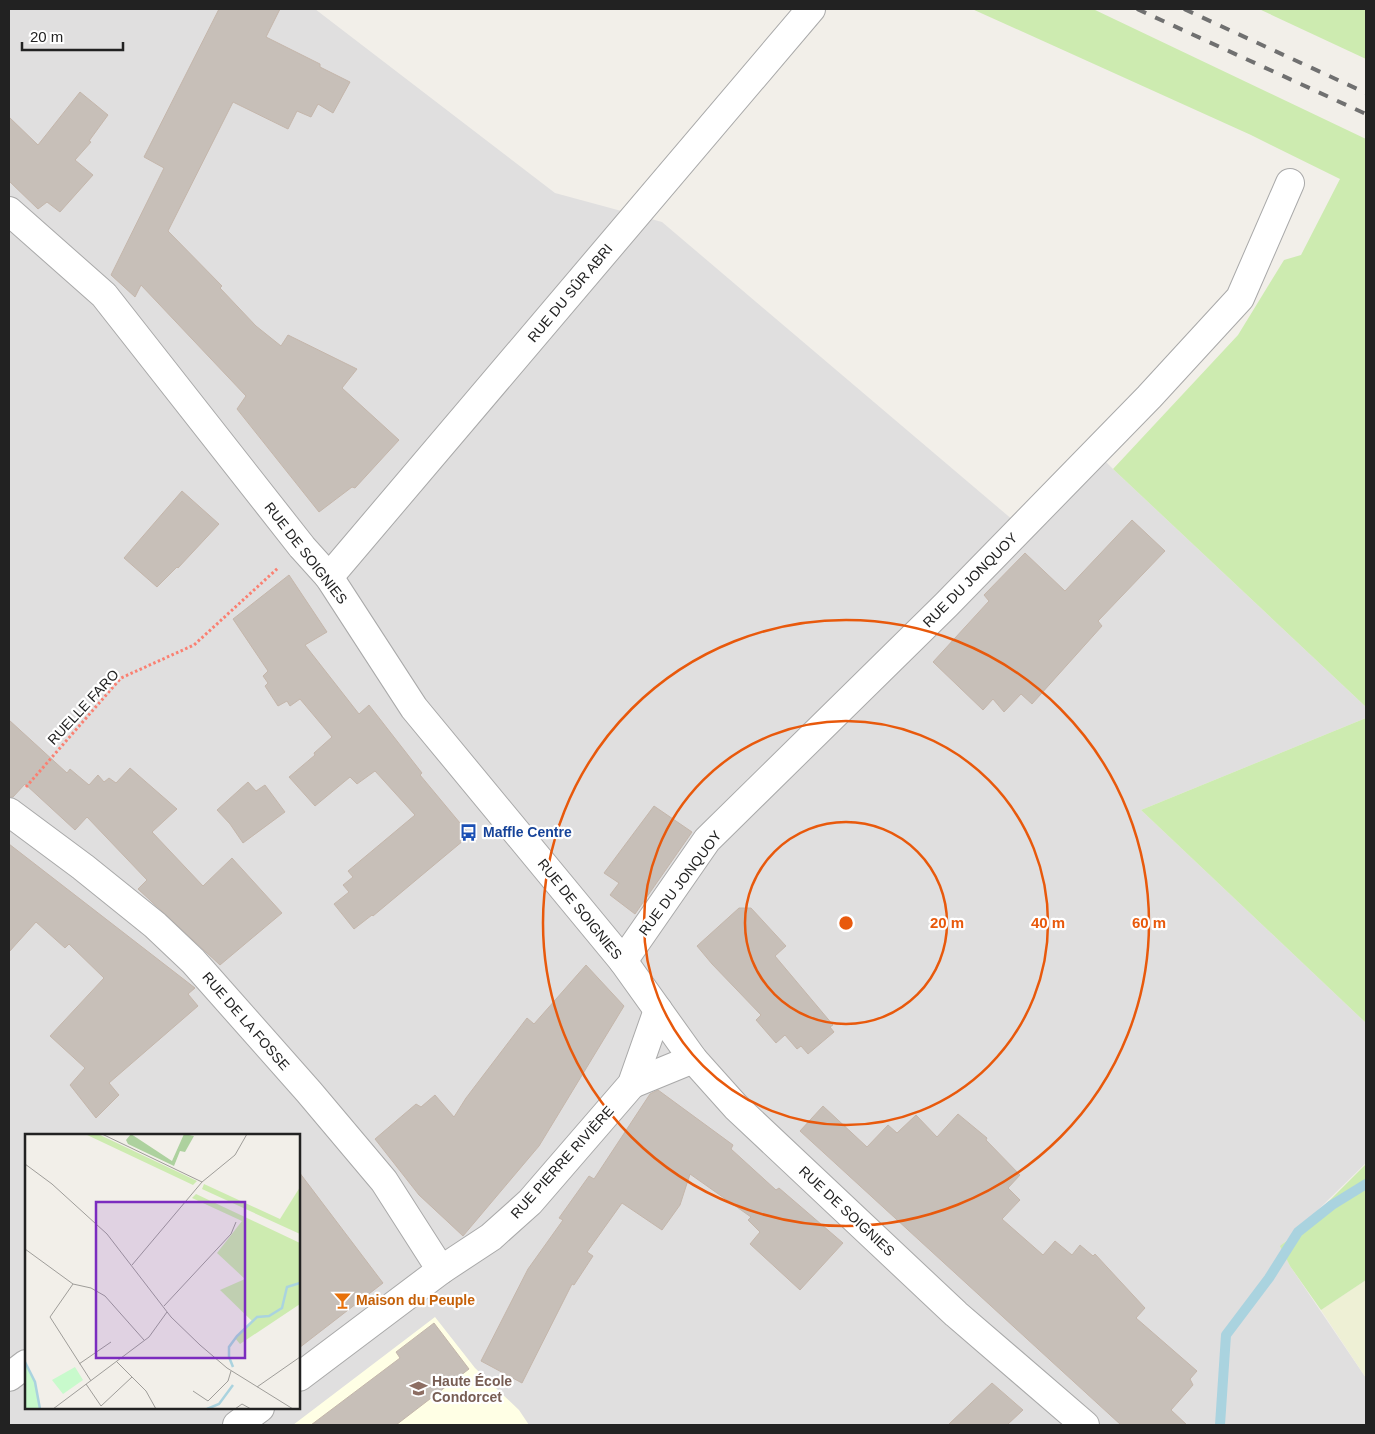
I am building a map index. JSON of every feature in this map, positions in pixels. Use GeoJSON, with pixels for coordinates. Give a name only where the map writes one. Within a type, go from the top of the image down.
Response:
{"type":"FeatureCollection","features":[{"type":"Feature","properties":{"kind":"street","name":"RUE DU SÛR ABRI"},"geometry":{"type":"LineString","coordinates":[[329,577],[811,9]]}},
{"type":"Feature","properties":{"kind":"street","name":"RUE DU JONQUOY"},"geometry":{"type":"LineString","coordinates":[[623,961],[707,840],[946,605],[1149,397],[1240,298],[1290,182]]}},
{"type":"Feature","properties":{"kind":"street","name":"RUE DE SOIGNIES"},"geometry":{"type":"LineString","coordinates":[[9,212],[104,295],[302,547],[329,577],[414,708],[623,961],[693,1059],[736,1107],[949,1307],[1085,1425]]}},
{"type":"Feature","properties":{"kind":"street","name":"RUE DE LA FOSSE"},"geometry":{"type":"LineString","coordinates":[[15,802],[83,867],[155,925],[193,961],[309,1092],[384,1181],[441,1270]]}},
{"type":"Feature","properties":{"kind":"street","name":"RUE PIERRE RIVIÈRE"},"geometry":{"type":"LineString","coordinates":[[300,1376],[441,1270],[491,1237],[530,1202],[632,1084],[658,1010]]}},
{"type":"Feature","properties":{"kind":"street","name":"RUE PIERRE RIVIÈRE"},"geometry":{"type":"LineString","coordinates":[[632,1084],[693,1059]]}},
{"type":"Feature","properties":{"kind":"street"},"geometry":{"type":"LineString","coordinates":[[9,1376],[25,1365]]}},
{"type":"Feature","properties":{"kind":"street"},"geometry":{"type":"LineString","coordinates":[[237,1425],[259,1409]]}},
{"type":"Feature","properties":{"kind":"path","name":"RUELLE FARO"},"geometry":{"type":"LineString","coordinates":[[15,802],[122,678],[194,645],[302,547]]}},
{"type":"Feature","properties":{"kind":"shaded area"},"geometry":{"type":"Polygon","coordinates":[[[9,9],[315,9],[555,193],[662,222],[1014,521],[1089,445],[1366,707],[1366,718],[1141,810],[1366,1023],[1366,1163],[1281,1246],[1290,1266],[1366,1378],[1366,1425],[9,1425],[9,9]]]}},
{"type":"Feature","properties":{"kind":"shaded area"},"geometry":{"type":"Polygon","coordinates":[[[1366,1280],[1366,1378],[1321,1310],[1366,1280]]]}},
{"type":"Feature","properties":{"kind":"shaded area","name":"Haute École Condorcet"},"geometry":{"type":"Polygon","coordinates":[[[435,1317],[475,1368],[519,1410],[529,1425],[293,1425],[435,1317]]]}},
{"type":"Feature","properties":{"kind":"green space"},"geometry":{"type":"Polygon","coordinates":[[[972,9],[1093,9],[1366,139],[1366,707],[1113,469],[1238,335],[1284,260],[1301,255],[1340,179],[1251,135],[972,9]]]}},
{"type":"Feature","properties":{"kind":"green space"},"geometry":{"type":"Polygon","coordinates":[[[1259,9],[1366,9],[1366,59],[1259,9]]]}},
{"type":"Feature","properties":{"kind":"green space"},"geometry":{"type":"Polygon","coordinates":[[[1366,718],[1366,1023],[1141,810],[1366,718]]]}},
{"type":"Feature","properties":{"kind":"green space"},"geometry":{"type":"Polygon","coordinates":[[[1366,1164],[1366,1280],[1321,1310],[1290,1266],[1280,1246],[1298,1232],[1366,1164]]]}},
{"type":"Feature","properties":{"kind":"building"},"geometry":{"type":"Polygon","coordinates":[[[219,9],[280,9],[266,37],[320,64],[320,67],[350,82],[333,113],[318,104],[311,117],[297,111],[288,129],[233,102],[168,231],[222,286],[220,288],[256,326],[281,346],[288,335],[357,369],[342,388],[399,440],[355,488],[352,487],[319,512],[237,409],[246,396],[141,285],[135,297],[111,275],[164,168],[144,157],[219,9]]]}},
{"type":"Feature","properties":{"kind":"building"},"geometry":{"type":"Polygon","coordinates":[[[80,92],[108,115],[89,141],[91,142],[75,160],[93,175],[60,212],[47,202],[38,209],[9,181],[9,117],[38,145],[80,92]]]}},
{"type":"Feature","properties":{"kind":"building"},"geometry":{"type":"Polygon","coordinates":[[[182,491],[219,524],[178,568],[157,587],[124,558],[182,491]]]}},
{"type":"Feature","properties":{"kind":"building"},"geometry":{"type":"Polygon","coordinates":[[[1132,520],[1165,551],[1098,621],[1102,626],[1032,704],[1021,694],[1004,712],[993,699],[983,710],[933,662],[989,601],[984,595],[1025,553],[1065,591],[1132,520]]]}},
{"type":"Feature","properties":{"kind":"building"},"geometry":{"type":"Polygon","coordinates":[[[289,575],[327,632],[305,645],[359,714],[369,705],[422,773],[420,775],[470,835],[373,916],[354,929],[334,904],[349,892],[343,885],[353,877],[348,871],[415,815],[375,771],[357,784],[350,777],[315,806],[289,777],[315,755],[314,753],[332,737],[300,699],[290,706],[287,701],[278,706],[265,686],[268,683],[263,676],[268,671],[233,619],[289,575]]]}},
{"type":"Feature","properties":{"kind":"building"},"geometry":{"type":"Polygon","coordinates":[[[9,720],[67,773],[70,769],[89,785],[98,775],[104,782],[109,778],[116,783],[130,768],[177,809],[152,832],[203,886],[232,858],[282,913],[220,965],[138,889],[147,880],[87,817],[75,830],[25,784],[13,797],[9,797],[9,720]]]}},
{"type":"Feature","properties":{"kind":"building"},"geometry":{"type":"Polygon","coordinates":[[[248,782],[256,791],[265,785],[285,812],[243,843],[230,824],[217,810],[248,782]]]}},
{"type":"Feature","properties":{"kind":"building"},"geometry":{"type":"Polygon","coordinates":[[[654,806],[692,832],[635,914],[610,895],[619,883],[604,873],[654,806]]]}},
{"type":"Feature","properties":{"kind":"building"},"geometry":{"type":"Polygon","coordinates":[[[9,844],[195,988],[188,994],[198,1006],[109,1083],[119,1095],[96,1118],[70,1085],[85,1068],[50,1036],[104,978],[69,944],[65,948],[36,922],[9,952],[9,844]]]}},
{"type":"Feature","properties":{"kind":"building"},"geometry":{"type":"Polygon","coordinates":[[[739,908],[751,908],[786,946],[775,956],[833,1025],[830,1027],[834,1032],[808,1054],[801,1046],[797,1049],[785,1035],[776,1043],[756,1020],[761,1015],[697,946],[739,908]]]}},
{"type":"Feature","properties":{"kind":"building"},"geometry":{"type":"Polygon","coordinates":[[[586,965],[624,1006],[539,1146],[463,1236],[419,1195],[375,1139],[416,1104],[421,1107],[435,1095],[454,1117],[466,1098],[527,1018],[534,1024],[586,965]]]}},
{"type":"Feature","properties":{"kind":"building"},"geometry":{"type":"Polygon","coordinates":[[[658,1090],[733,1145],[731,1149],[776,1190],[779,1188],[843,1243],[800,1290],[750,1244],[760,1232],[748,1220],[751,1217],[690,1174],[680,1205],[662,1230],[622,1203],[587,1252],[593,1256],[574,1285],[572,1284],[522,1383],[481,1361],[528,1269],[563,1220],[559,1218],[589,1176],[594,1179],[650,1094],[658,1090]]]}},
{"type":"Feature","properties":{"kind":"building"},"geometry":{"type":"Polygon","coordinates":[[[823,1106],[867,1147],[888,1125],[897,1133],[916,1115],[937,1137],[958,1114],[987,1138],[986,1140],[1020,1175],[1008,1188],[1020,1200],[1002,1219],[1043,1255],[1055,1241],[1072,1255],[1080,1245],[1093,1256],[1095,1254],[1145,1308],[1136,1318],[1197,1371],[1190,1379],[1193,1385],[1171,1410],[1187,1425],[1121,1425],[800,1131],[823,1106]]]}},
{"type":"Feature","properties":{"kind":"building"},"geometry":{"type":"Polygon","coordinates":[[[300,1173],[383,1283],[300,1347],[300,1173]]]}},
{"type":"Feature","properties":{"kind":"building"},"geometry":{"type":"Polygon","coordinates":[[[434,1323],[469,1369],[396,1425],[311,1425],[400,1358],[396,1352],[434,1323]]]}},
{"type":"Feature","properties":{"kind":"building"},"geometry":{"type":"Polygon","coordinates":[[[992,1383],[1023,1410],[1007,1425],[948,1425],[992,1383]]]}},
{"type":"Feature","properties":{"kind":"waterway"},"geometry":{"type":"LineString","coordinates":[[1220,1425],[1226,1335],[1269,1278],[1298,1232],[1332,1205],[1366,1184]]}},
{"type":"Feature","properties":{"kind":"railway"},"geometry":{"type":"LineString","coordinates":[[1137,9],[1366,114]]}},
{"type":"Feature","properties":{"kind":"railway"},"geometry":{"type":"LineString","coordinates":[[1184,9],[1366,93]]}},
{"type":"Feature","properties":{"kind":"place","name":"Maffle Centre"},"geometry":{"type":"Point","coordinates":[469,832]}},
{"type":"Feature","properties":{"kind":"place","name":"Maison du Peuple"},"geometry":{"type":"Point","coordinates":[342,1300]}},
{"type":"Feature","properties":{"kind":"place","name":"Haute École Condorcet"},"geometry":{"type":"Point","coordinates":[418,1389]}}]}
